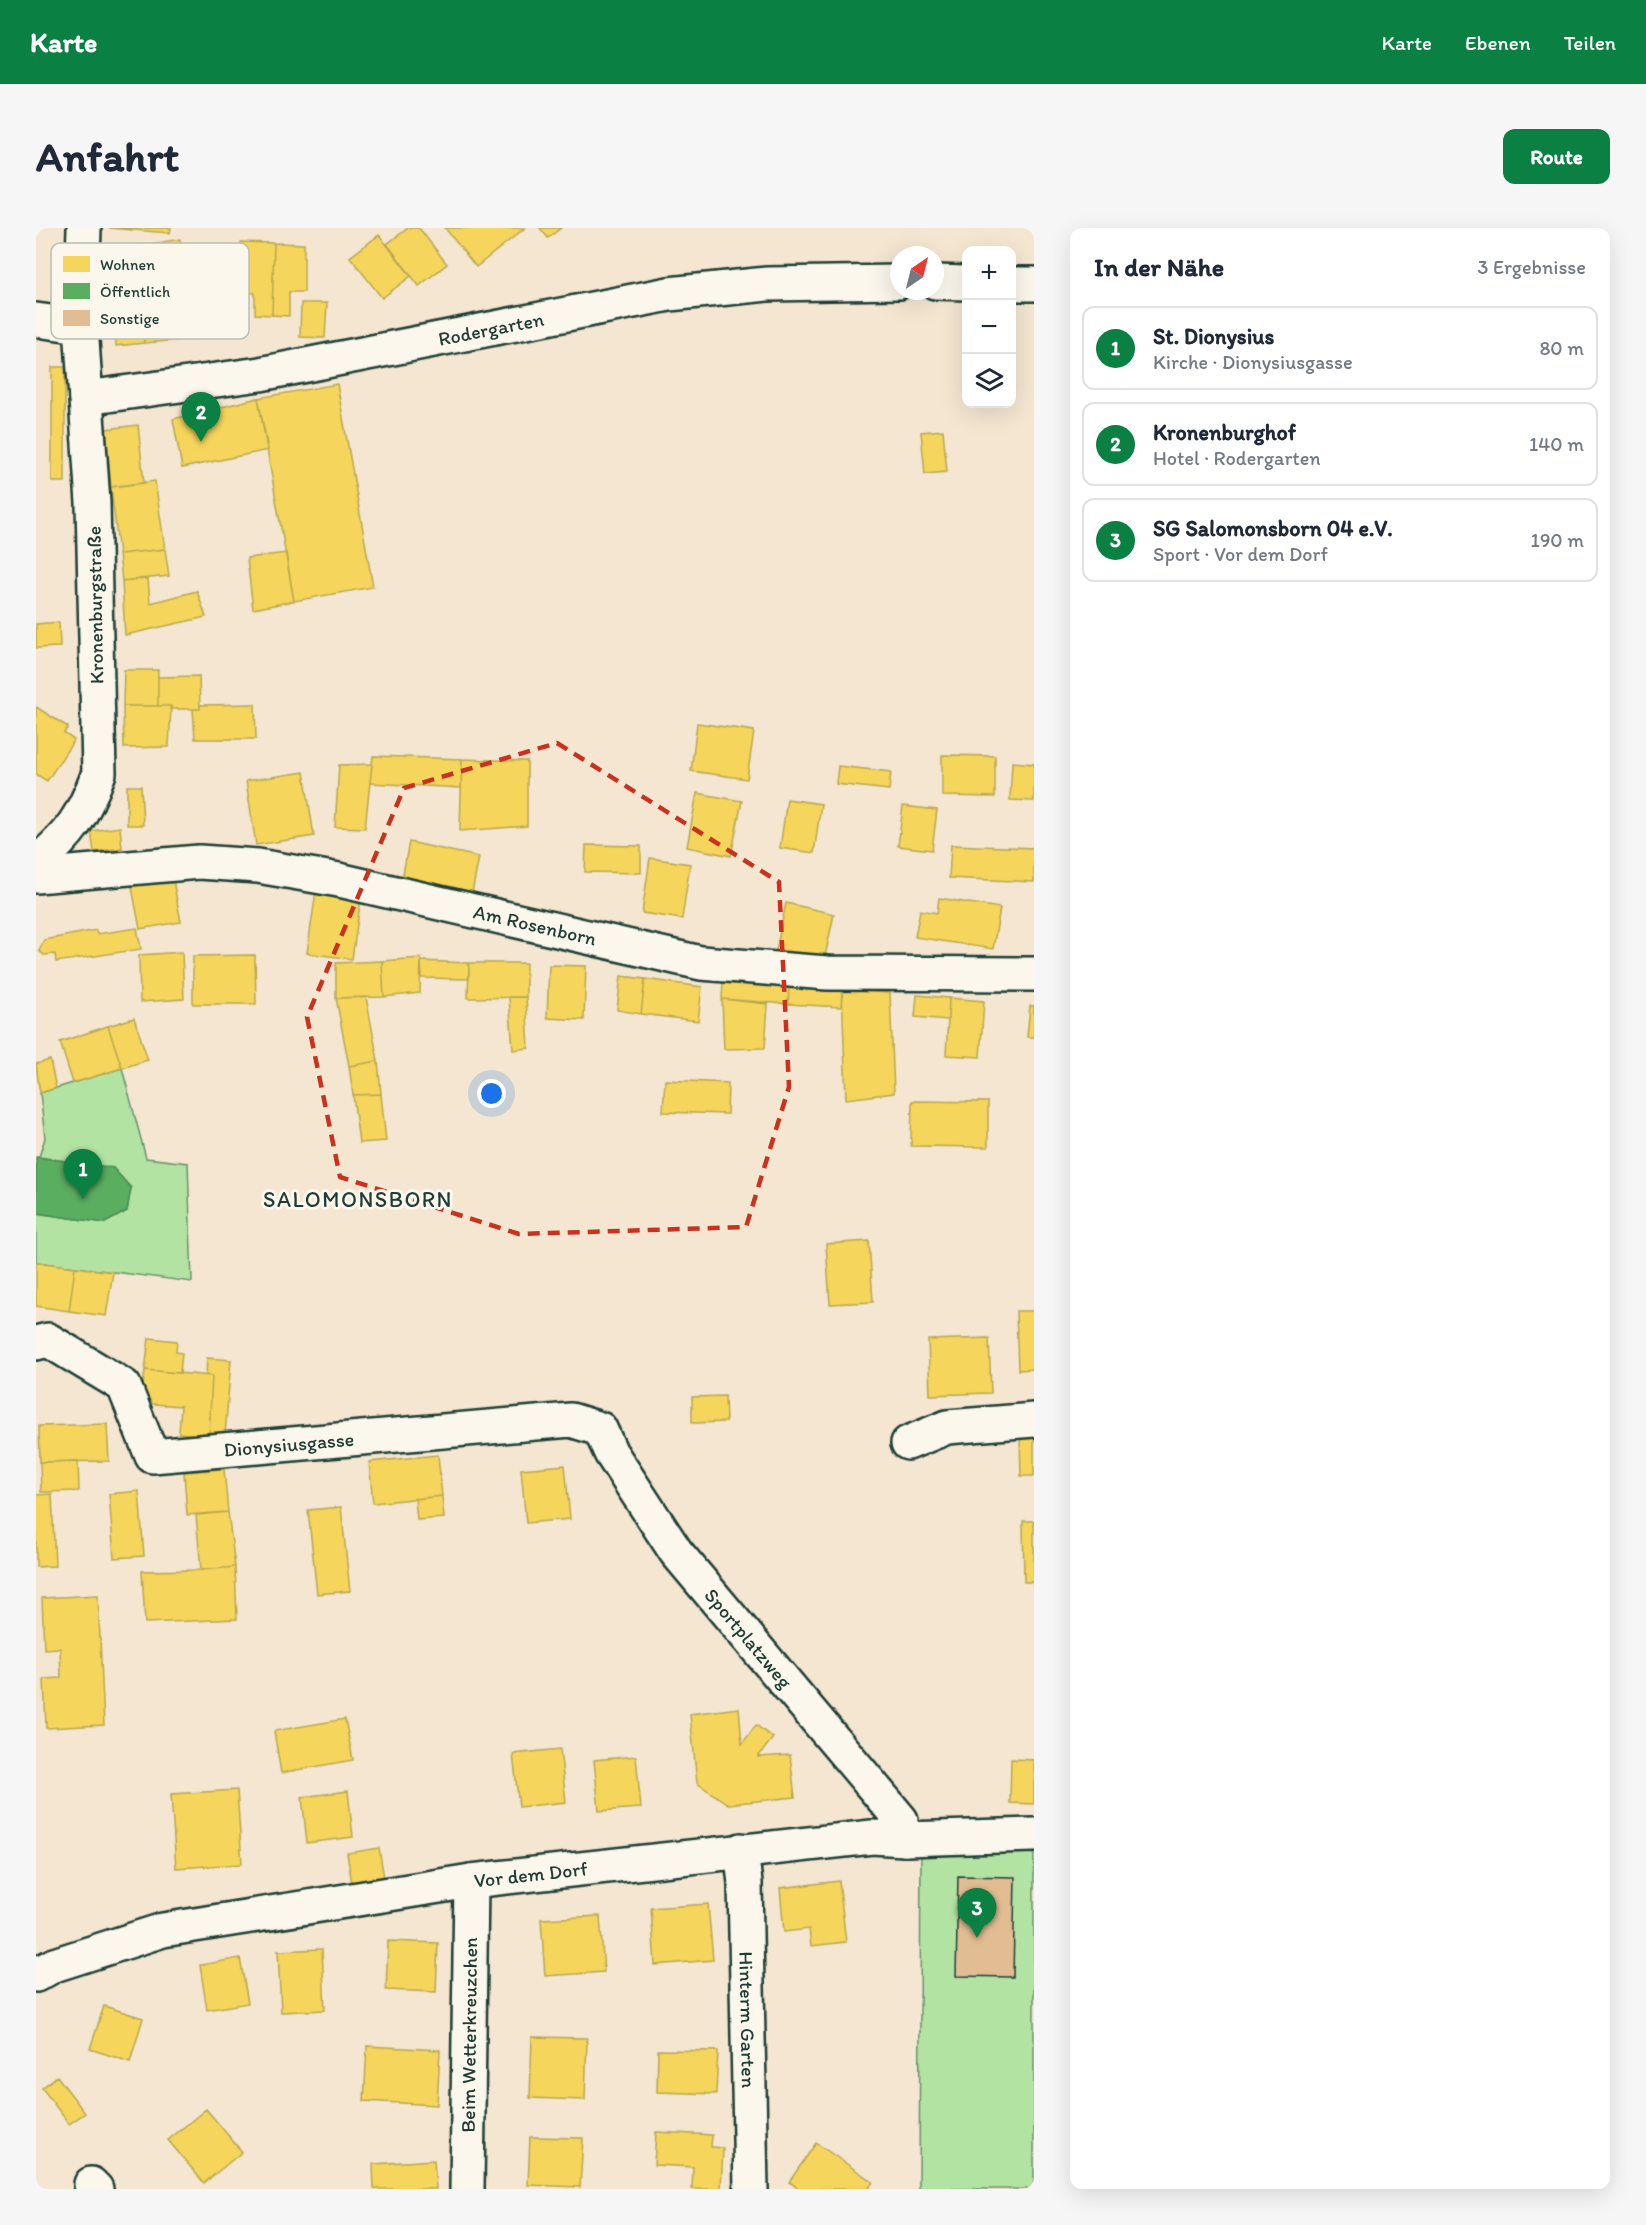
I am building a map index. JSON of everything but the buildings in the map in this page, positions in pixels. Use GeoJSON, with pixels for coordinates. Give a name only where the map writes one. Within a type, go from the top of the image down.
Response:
{"type":"FeatureCollection","features":[{"type":"Feature","properties":{"kind":"street","name":"Kronenburgstraße"},"geometry":{"type":"LineString","coordinates":[[84,228],[84,243]]}},
{"type":"Feature","properties":{"kind":"street","name":"Rodergarten"},"geometry":{"type":"LineString","coordinates":[[86,398],[260,374],[669,294],[767,284],[890,282]]}},
{"type":"Feature","properties":{"kind":"street"},"geometry":{"type":"LineString","coordinates":[[944,282],[962,283]]}},
{"type":"Feature","properties":{"kind":"street"},"geometry":{"type":"LineString","coordinates":[[1016,284],[1034,284]]}},
{"type":"Feature","properties":{"kind":"street"},"geometry":{"type":"LineString","coordinates":[[36,320],[51,322]]}},
{"type":"Feature","properties":{"kind":"street","name":"Kronenburgstraße"},"geometry":{"type":"LineString","coordinates":[[36,863],[64,840],[86,808],[99,774],[93,502],[82,339]]}},
{"type":"Feature","properties":{"kind":"street","name":"Am Rosenborn"},"geometry":{"type":"LineString","coordinates":[[36,876],[199,862],[258,866],[339,880],[701,963],[827,973],[1034,974]]}},
{"type":"Feature","properties":{"kind":"street","name":"Dionysiusgasse"},"geometry":{"type":"LineString","coordinates":[[36,1342],[48,1340],[124,1386],[152,1456],[571,1420],[600,1429]]}},
{"type":"Feature","properties":{"kind":"street"},"geometry":{"type":"LineString","coordinates":[[908,1443],[947,1427],[1034,1420]]}},
{"type":"Feature","properties":{"kind":"street","name":"Sportplatzweg"},"geometry":{"type":"LineString","coordinates":[[600,1429],[611,1453],[676,1552],[902,1820],[905,1839]]}},
{"type":"Feature","properties":{"kind":"street","name":"Vor dem Dorf"},"geometry":{"type":"LineString","coordinates":[[36,1975],[54,1965],[164,1930],[471,1881],[872,1837],[905,1839],[1034,1835]]}},
{"type":"Feature","properties":{"kind":"street","name":"Hinterm Garten"},"geometry":{"type":"LineString","coordinates":[[741,1850],[745,1883],[751,2189]]}},
{"type":"Feature","properties":{"kind":"street","name":"Beim Wetterkreuzchen"},"geometry":{"type":"LineString","coordinates":[[467,2189],[471,1881]]}},
{"type":"Feature","properties":{"kind":"highlighted area"},"geometry":{"type":"Polygon","coordinates":[[[557,743],[779,882],[789,1087],[746,1227],[519,1234],[340,1177],[307,1017],[404,788],[557,743]]]}},
{"type":"Feature","properties":{"kind":"green space"},"geometry":{"type":"Polygon","coordinates":[[[122,1068],[146,1158],[188,1163],[192,1282],[36,1262],[36,1213],[105,1223],[127,1211],[131,1188],[113,1168],[39,1157],[45,1138],[40,1093],[122,1068]]]}},
{"type":"Feature","properties":{"kind":"green space"},"geometry":{"type":"Polygon","coordinates":[[[1034,1849],[1034,2189],[919,2189],[921,1850],[1034,1849]]]}},
{"type":"Feature","properties":{"kind":"place","name":"Kronenburghof"},"geometry":{"type":"Point","coordinates":[201,442]}},
{"type":"Feature","properties":{"kind":"place","name":"St. Dionysius"},"geometry":{"type":"Point","coordinates":[83,1199]}},
{"type":"Feature","properties":{"kind":"place","name":"SG Salomonsborn 04 e.V."},"geometry":{"type":"Point","coordinates":[977,1938]}},
{"type":"Feature","properties":{"kind":"district","name":"SALOMONSBORN"},"geometry":{"type":"Point","coordinates":[358,1199]}}]}
